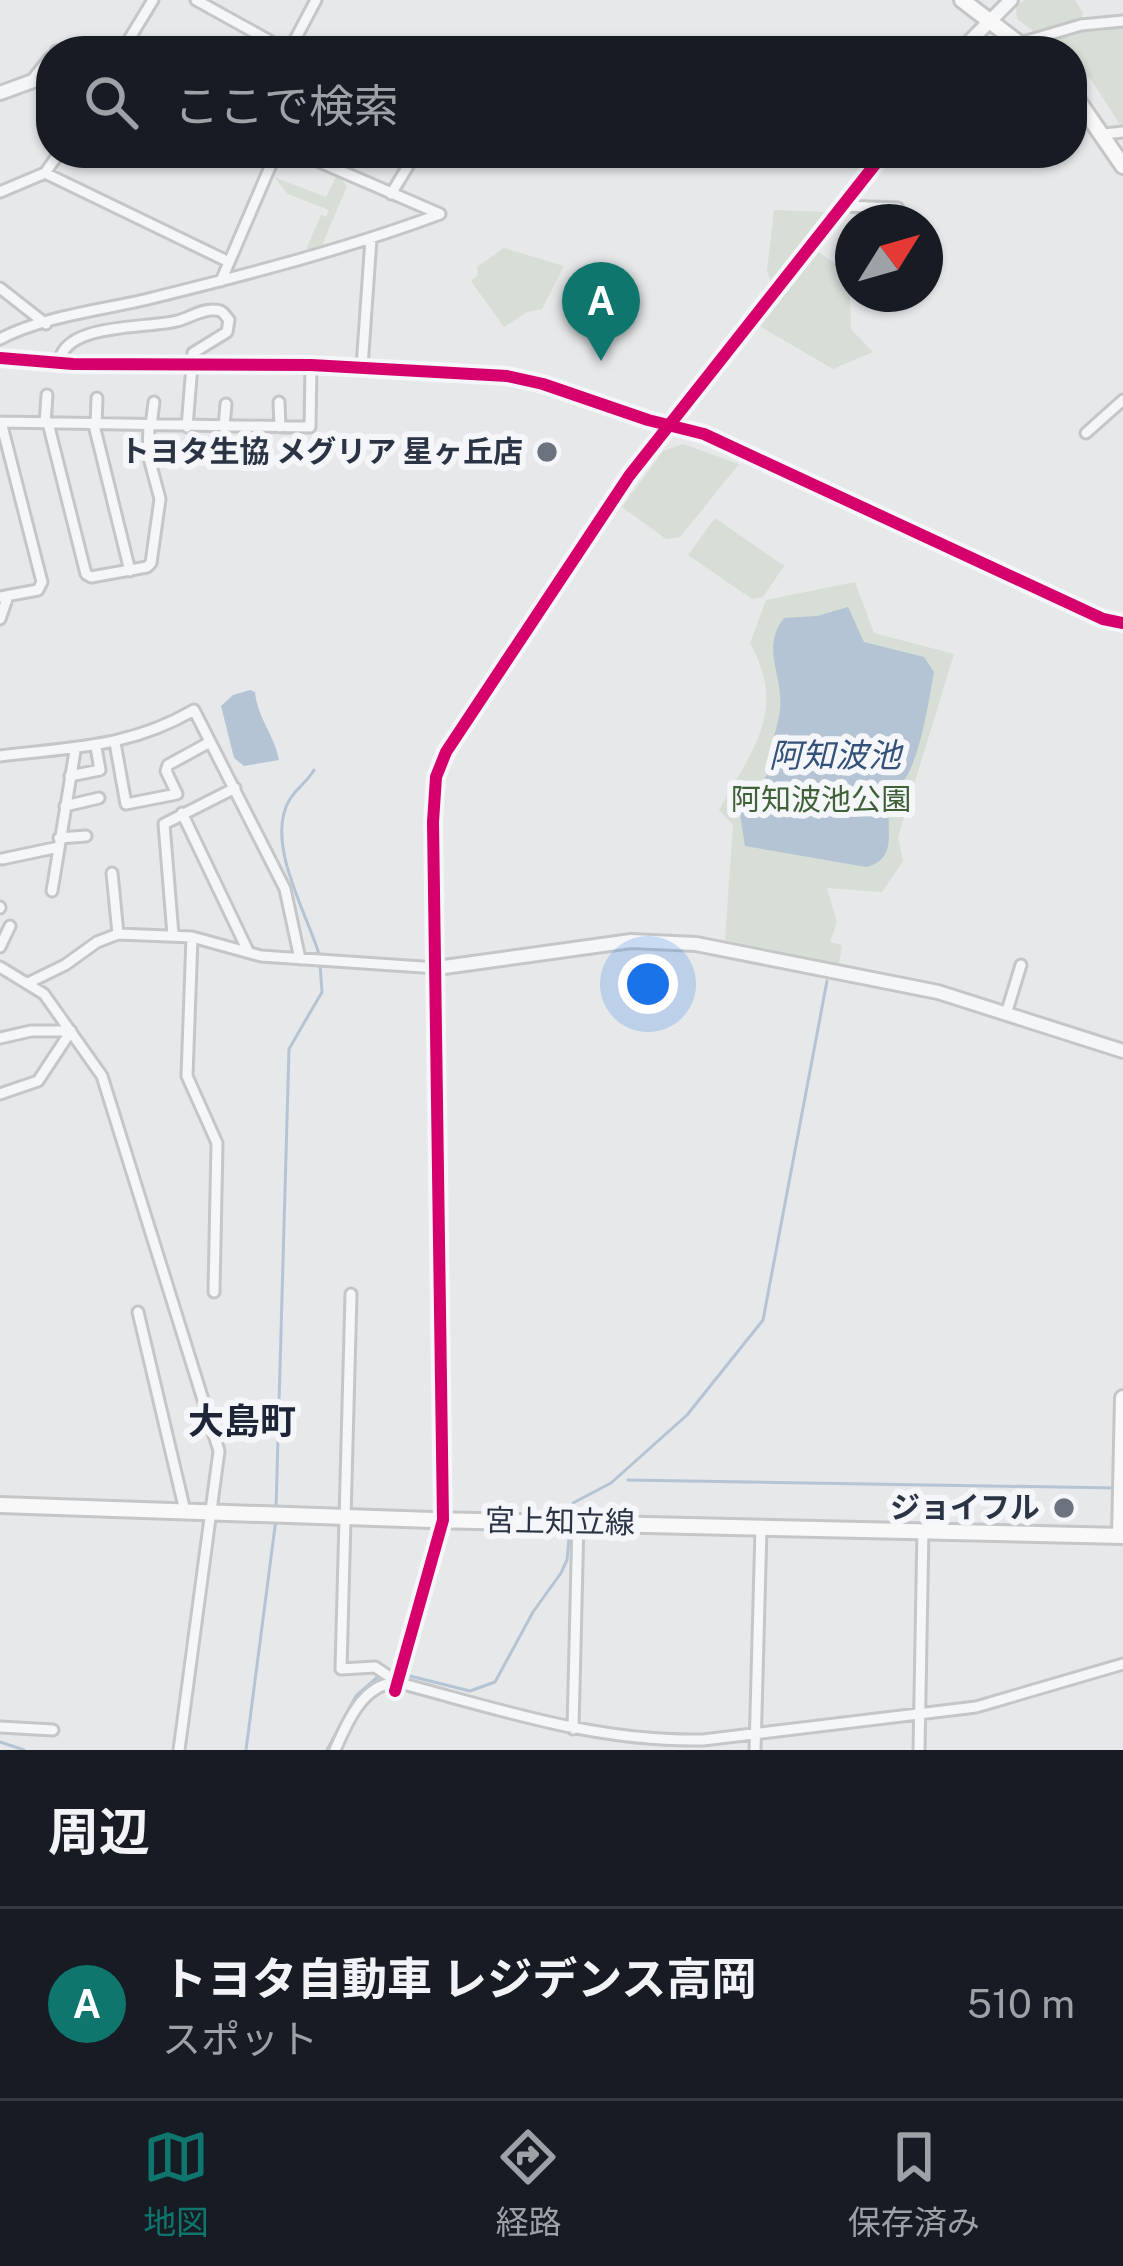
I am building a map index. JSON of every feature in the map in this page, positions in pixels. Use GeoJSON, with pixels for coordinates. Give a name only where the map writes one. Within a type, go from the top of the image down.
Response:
{"type":"FeatureCollection","features":[{"type":"Feature","properties":{"kind":"main road"},"geometry":{"type":"LineString","coordinates":[[962,0],[1009,36]]}},
{"type":"Feature","properties":{"kind":"main road"},"geometry":{"type":"LineString","coordinates":[[1087,112],[1123,166]]}},
{"type":"Feature","properties":{"kind":"main road"},"geometry":{"type":"LineString","coordinates":[[1122,1536],[1123,1398]]}},
{"type":"Feature","properties":{"kind":"main road","name":"宮上知立線"},"geometry":{"type":"LineString","coordinates":[[0,1505],[1122,1536]]}},
{"type":"Feature","properties":{"kind":"street"},"geometry":{"type":"LineString","coordinates":[[131,36],[153,0]]}},
{"type":"Feature","properties":{"kind":"street"},"geometry":{"type":"LineString","coordinates":[[196,0],[261,36]]}},
{"type":"Feature","properties":{"kind":"street"},"geometry":{"type":"LineString","coordinates":[[296,36],[316,0]]}},
{"type":"Feature","properties":{"kind":"street"},"geometry":{"type":"LineString","coordinates":[[973,36],[1011,0]]}},
{"type":"Feature","properties":{"kind":"street"},"geometry":{"type":"LineString","coordinates":[[1052,36],[1081,25],[1123,21]]}},
{"type":"Feature","properties":{"kind":"street"},"geometry":{"type":"LineString","coordinates":[[0,93],[36,77]]}},
{"type":"Feature","properties":{"kind":"street"},"geometry":{"type":"LineString","coordinates":[[1104,134],[1123,132]]}},
{"type":"Feature","properties":{"kind":"street"},"geometry":{"type":"LineString","coordinates":[[0,192],[48,168]]}},
{"type":"Feature","properties":{"kind":"street"},"geometry":{"type":"LineString","coordinates":[[221,281],[270,168]]}},
{"type":"Feature","properties":{"kind":"street"},"geometry":{"type":"LineString","coordinates":[[0,339],[371,239],[440,214],[333,168]]}},
{"type":"Feature","properties":{"kind":"street"},"geometry":{"type":"LineString","coordinates":[[391,194],[407,168]]}},
{"type":"Feature","properties":{"kind":"street"},"geometry":{"type":"LineString","coordinates":[[845,204],[872,168]]}},
{"type":"Feature","properties":{"kind":"street"},"geometry":{"type":"LineString","coordinates":[[45,173],[229,262]]}},
{"type":"Feature","properties":{"kind":"street"},"geometry":{"type":"LineString","coordinates":[[395,1679],[443,1520],[436,777],[446,752],[666,425],[835,216]]}},
{"type":"Feature","properties":{"kind":"street"},"geometry":{"type":"LineString","coordinates":[[362,368],[371,239]]}},
{"type":"Feature","properties":{"kind":"street"},"geometry":{"type":"LineString","coordinates":[[0,288],[46,324]]}},
{"type":"Feature","properties":{"kind":"street"},"geometry":{"type":"LineString","coordinates":[[59,364],[67,343],[106,330],[174,322],[210,309],[221,311],[229,320],[227,332],[194,353],[188,427]]}},
{"type":"Feature","properties":{"kind":"street"},"geometry":{"type":"LineString","coordinates":[[0,358],[194,367],[311,364],[507,376],[543,384],[738,448],[1103,619],[1123,623]]}},
{"type":"Feature","properties":{"kind":"street"},"geometry":{"type":"LineString","coordinates":[[0,619],[4,597],[38,590],[42,582],[1,422],[310,427],[311,364]]}},
{"type":"Feature","properties":{"kind":"street"},"geometry":{"type":"LineString","coordinates":[[47,395],[46,423],[86,574],[150,565],[160,499],[148,454],[154,402]]}},
{"type":"Feature","properties":{"kind":"street"},"geometry":{"type":"LineString","coordinates":[[97,398],[95,425],[130,571]]}},
{"type":"Feature","properties":{"kind":"street"},"geometry":{"type":"LineString","coordinates":[[1086,434],[1123,400]]}},
{"type":"Feature","properties":{"kind":"street"},"geometry":{"type":"LineString","coordinates":[[279,402],[280,427]]}},
{"type":"Feature","properties":{"kind":"street"},"geometry":{"type":"LineString","coordinates":[[224,427],[226,404]]}},
{"type":"Feature","properties":{"kind":"street"},"geometry":{"type":"LineString","coordinates":[[0,756],[116,743],[166,726],[194,710],[288,897],[300,959]]}},
{"type":"Feature","properties":{"kind":"street"},"geometry":{"type":"LineString","coordinates":[[116,743],[126,804],[177,794],[168,765],[210,742]]}},
{"type":"Feature","properties":{"kind":"street"},"geometry":{"type":"LineString","coordinates":[[70,776],[100,770],[96,747]]}},
{"type":"Feature","properties":{"kind":"street"},"geometry":{"type":"LineString","coordinates":[[52,891],[74,751]]}},
{"type":"Feature","properties":{"kind":"street"},"geometry":{"type":"LineString","coordinates":[[173,935],[164,824],[235,788]]}},
{"type":"Feature","properties":{"kind":"street"},"geometry":{"type":"LineString","coordinates":[[64,806],[99,798]]}},
{"type":"Feature","properties":{"kind":"street"},"geometry":{"type":"LineString","coordinates":[[182,814],[248,951]]}},
{"type":"Feature","properties":{"kind":"street"},"geometry":{"type":"LineString","coordinates":[[2,859],[86,836]]}},
{"type":"Feature","properties":{"kind":"street"},"geometry":{"type":"LineString","coordinates":[[112,873],[118,934]]}},
{"type":"Feature","properties":{"kind":"street"},"geometry":{"type":"LineString","coordinates":[[0,947],[10,926]]}},
{"type":"Feature","properties":{"kind":"street"},"geometry":{"type":"LineString","coordinates":[[30,982],[118,934],[192,937],[300,959],[437,968],[632,941],[670,941],[938,992],[1123,1051]]}},
{"type":"Feature","properties":{"kind":"street"},"geometry":{"type":"LineString","coordinates":[[192,937],[187,1076],[217,1143],[214,1292]]}},
{"type":"Feature","properties":{"kind":"street"},"geometry":{"type":"LineString","coordinates":[[1006,1014],[1021,965]]}},
{"type":"Feature","properties":{"kind":"street"},"geometry":{"type":"LineString","coordinates":[[0,967],[44,994],[102,1076],[219,1451],[179,1750]]}},
{"type":"Feature","properties":{"kind":"street"},"geometry":{"type":"LineString","coordinates":[[0,1038],[31,1031],[71,1031]]}},
{"type":"Feature","properties":{"kind":"street"},"geometry":{"type":"LineString","coordinates":[[0,1094],[38,1082],[71,1031]]}},
{"type":"Feature","properties":{"kind":"street"},"geometry":{"type":"LineString","coordinates":[[351,1294],[341,1669],[395,1679],[608,1737],[668,1741],[976,1707],[1123,1664]]}},
{"type":"Feature","properties":{"kind":"street"},"geometry":{"type":"LineString","coordinates":[[138,1312],[185,1512]]}},
{"type":"Feature","properties":{"kind":"street"},"geometry":{"type":"LineString","coordinates":[[574,1729],[578,1521]]}},
{"type":"Feature","properties":{"kind":"street"},"geometry":{"type":"LineString","coordinates":[[755,1750],[761,1528]]}},
{"type":"Feature","properties":{"kind":"street"},"geometry":{"type":"LineString","coordinates":[[919,1750],[923,1529]]}},
{"type":"Feature","properties":{"kind":"street"},"geometry":{"type":"LineString","coordinates":[[335,1750],[352,1714],[373,1690],[395,1679]]}},
{"type":"Feature","properties":{"kind":"street"},"geometry":{"type":"LineString","coordinates":[[0,1727],[53,1730]]}},
{"type":"Feature","properties":{"kind":"green space"},"geometry":{"type":"Polygon","coordinates":[[[1025,0],[1075,0],[1083,13],[1081,21],[1037,34],[1017,19],[1016,6],[1025,0]]]}},
{"type":"Feature","properties":{"kind":"green space"},"geometry":{"type":"Polygon","coordinates":[[[1123,25],[1123,128],[1087,76],[1087,36],[1056,36],[1123,25]]]}},
{"type":"Feature","properties":{"kind":"green space"},"geometry":{"type":"Polygon","coordinates":[[[337,175],[347,186],[320,250],[310,253],[307,247],[321,215],[326,217],[329,210],[288,194],[274,177],[326,197],[337,175]]]}},
{"type":"Feature","properties":{"kind":"green space"},"geometry":{"type":"Polygon","coordinates":[[[774,210],[829,215],[773,287],[767,271],[774,210]]]}},
{"type":"Feature","properties":{"kind":"green space"},"geometry":{"type":"Polygon","coordinates":[[[504,248],[564,266],[542,309],[527,312],[504,327],[471,281],[478,275],[477,267],[504,248]]]}},
{"type":"Feature","properties":{"kind":"green space"},"geometry":{"type":"Polygon","coordinates":[[[814,249],[835,263],[835,312],[850,312],[851,329],[873,352],[833,369],[756,324],[814,249]]]}},
{"type":"Feature","properties":{"kind":"green space"},"geometry":{"type":"Polygon","coordinates":[[[683,444],[739,464],[680,537],[666,539],[622,507],[663,451],[683,444]]]}},
{"type":"Feature","properties":{"kind":"green space"},"geometry":{"type":"Polygon","coordinates":[[[715,518],[784,566],[763,597],[752,599],[688,555],[715,518]]]}},
{"type":"Feature","properties":{"kind":"green space","name":"阿知波池公園"},"geometry":{"type":"Polygon","coordinates":[[[855,582],[874,633],[954,654],[898,837],[903,861],[882,892],[827,888],[837,922],[830,942],[842,945],[839,964],[725,940],[733,825],[719,810],[753,749],[766,710],[761,667],[750,643],[766,600],[855,582]]]}},
{"type":"Feature","properties":{"kind":"water","name":"阿知波池"},"geometry":{"type":"Polygon","coordinates":[[[848,607],[864,642],[924,657],[934,672],[918,748],[890,805],[888,847],[878,862],[866,867],[745,846],[740,814],[772,767],[780,710],[773,652],[777,629],[784,618],[817,616],[848,607]]]}},
{"type":"Feature","properties":{"kind":"water"},"geometry":{"type":"Polygon","coordinates":[[[255,692],[279,760],[244,766],[234,758],[221,706],[233,695],[255,692]]]}},
{"type":"Feature","properties":{"kind":"waterway"},"geometry":{"type":"LineString","coordinates":[[314,770],[290,799],[282,835],[290,876],[319,954]]}},
{"type":"Feature","properties":{"kind":"waterway"},"geometry":{"type":"LineString","coordinates":[[276,1509],[289,1049],[322,992],[320,964]]}},
{"type":"Feature","properties":{"kind":"waterway"},"geometry":{"type":"LineString","coordinates":[[570,1518],[573,1503],[611,1483],[687,1415],[763,1320],[827,981]]}},
{"type":"Feature","properties":{"kind":"waterway"},"geometry":{"type":"LineString","coordinates":[[628,1480],[1115,1488]]}},
{"type":"Feature","properties":{"kind":"waterway"},"geometry":{"type":"LineString","coordinates":[[246,1750],[276,1519]]}},
{"type":"Feature","properties":{"kind":"waterway"},"geometry":{"type":"LineString","coordinates":[[402,1674],[470,1691],[495,1682],[533,1612],[561,1573],[570,1528]]}},
{"type":"Feature","properties":{"kind":"waterway"},"geometry":{"type":"LineString","coordinates":[[327,1750],[356,1696],[380,1675]]}},
{"type":"Feature","properties":{"kind":"waterway"},"geometry":{"type":"LineString","coordinates":[[0,1742],[24,1750]]}},
{"type":"Feature","properties":{"kind":"cycle path"},"geometry":{"type":"LineString","coordinates":[[395,1691],[443,1520],[436,777],[446,752],[629,476],[872,168]]}},
{"type":"Feature","properties":{"kind":"cycle path"},"geometry":{"type":"LineString","coordinates":[[0,358],[73,364],[311,365],[507,376],[543,384],[704,434],[1103,619],[1123,623]]}},
{"type":"Feature","properties":{"kind":"place","name":"トヨタ自動車 レジデンス高岡"},"geometry":{"type":"Point","coordinates":[601,361]}},
{"type":"Feature","properties":{"kind":"place","name":"トヨタ生協 メグリア 星ヶ丘店"},"geometry":{"type":"Point","coordinates":[547,452]}},
{"type":"Feature","properties":{"kind":"place","name":"ジョイフル"},"geometry":{"type":"Point","coordinates":[1064,1508]}},
{"type":"Feature","properties":{"kind":"district","name":"大島町"},"geometry":{"type":"Point","coordinates":[242,1421]}}]}
